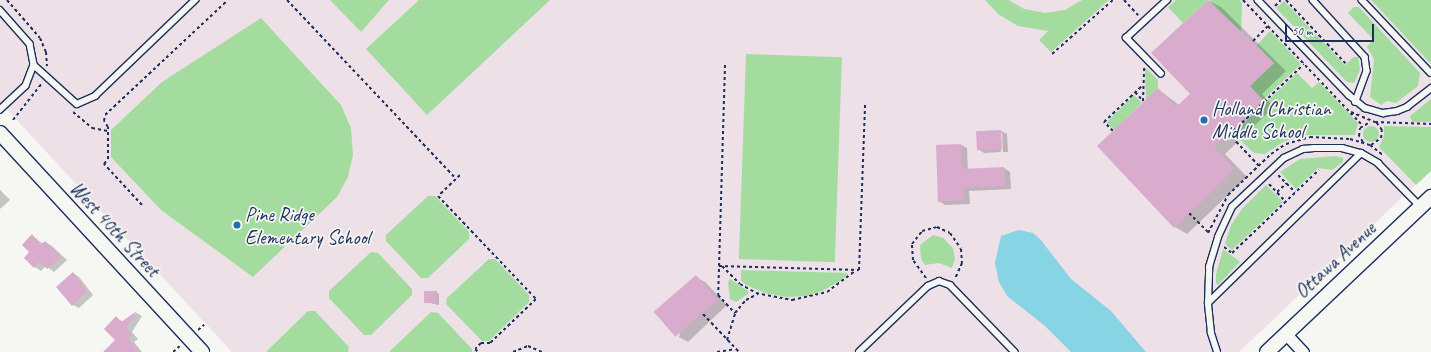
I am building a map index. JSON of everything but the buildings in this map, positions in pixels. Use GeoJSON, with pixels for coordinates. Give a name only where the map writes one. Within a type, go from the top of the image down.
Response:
{"type":"FeatureCollection","features":[{"type":"Feature","properties":{"kind":"street","name":"West 40th Street"},"geometry":{"type":"LineString","coordinates":[[0,133],[202,352]]}},
{"type":"Feature","properties":{"kind":"street","name":"Ottawa Avenue"},"geometry":{"type":"LineString","coordinates":[[1267,352],[1426,202]]}},
{"type":"Feature","properties":{"kind":"street"},"geometry":{"type":"LineString","coordinates":[[1286,334],[1303,352]]}},
{"type":"Feature","properties":{"kind":"lane"},"geometry":{"type":"LineString","coordinates":[[34,64],[77,104],[95,96],[196,0]]}},
{"type":"Feature","properties":{"kind":"lane"},"geometry":{"type":"LineString","coordinates":[[1161,74],[1126,38],[1167,0]]}},
{"type":"Feature","properties":{"kind":"lane"},"geometry":{"type":"LineString","coordinates":[[1258,0],[1356,102],[1376,112],[1392,112],[1407,107],[1431,88]]}},
{"type":"Feature","properties":{"kind":"lane"},"geometry":{"type":"LineString","coordinates":[[1313,0],[1365,57],[1367,71],[1356,102]]}},
{"type":"Feature","properties":{"kind":"lane"},"geometry":{"type":"LineString","coordinates":[[1362,0],[1431,73]]}},
{"type":"Feature","properties":{"kind":"lane"},"geometry":{"type":"LineString","coordinates":[[0,10],[30,44],[34,64],[26,86],[0,110]]}},
{"type":"Feature","properties":{"kind":"lane"},"geometry":{"type":"LineString","coordinates":[[1217,352],[1211,333],[1208,303],[1210,267],[1214,247],[1225,219],[1236,203],[1275,164],[1293,153],[1314,148],[1342,148],[1361,153],[1382,167],[1426,202]]}},
{"type":"Feature","properties":{"kind":"lane"},"geometry":{"type":"LineString","coordinates":[[1208,303],[1361,153]]}},
{"type":"Feature","properties":{"kind":"lane"},"geometry":{"type":"LineString","coordinates":[[859,352],[931,283],[943,281],[950,285],[1015,352]]}},
{"type":"Feature","properties":{"kind":"path"},"geometry":{"type":"LineString","coordinates":[[142,205],[104,164],[108,160],[108,127],[104,121],[105,115],[228,0]]}},
{"type":"Feature","properties":{"kind":"path"},"geometry":{"type":"LineString","coordinates":[[287,0],[456,179]]}},
{"type":"Feature","properties":{"kind":"path"},"geometry":{"type":"LineString","coordinates":[[1052,54],[1113,0]]}},
{"type":"Feature","properties":{"kind":"path"},"geometry":{"type":"LineString","coordinates":[[1124,0],[1144,22]]}},
{"type":"Feature","properties":{"kind":"path"},"geometry":{"type":"LineString","coordinates":[[1243,0],[1362,125]]}},
{"type":"Feature","properties":{"kind":"path"},"geometry":{"type":"LineString","coordinates":[[1275,6],[1281,0]]}},
{"type":"Feature","properties":{"kind":"path"},"geometry":{"type":"LineString","coordinates":[[1286,0],[1346,64]]}},
{"type":"Feature","properties":{"kind":"path"},"geometry":{"type":"LineString","coordinates":[[1253,41],[1268,26]]}},
{"type":"Feature","properties":{"kind":"path"},"geometry":{"type":"LineString","coordinates":[[1135,92],[1144,101],[1144,56]]}},
{"type":"Feature","properties":{"kind":"path"},"geometry":{"type":"LineString","coordinates":[[1258,166],[1228,134],[1304,64]]}},
{"type":"Feature","properties":{"kind":"path"},"geometry":{"type":"LineString","coordinates":[[724,65],[718,295],[735,313]]}},
{"type":"Feature","properties":{"kind":"path"},"geometry":{"type":"LineString","coordinates":[[1113,131],[1104,122],[1143,85]]}},
{"type":"Feature","properties":{"kind":"path"},"geometry":{"type":"LineString","coordinates":[[722,266],[740,284],[759,294],[783,300],[810,298],[835,287],[856,270],[859,270],[865,104]]}},
{"type":"Feature","properties":{"kind":"path"},"geometry":{"type":"LineString","coordinates":[[1363,142],[1359,132],[1362,125],[1371,122]]}},
{"type":"Feature","properties":{"kind":"path"},"geometry":{"type":"LineString","coordinates":[[1370,145],[1379,141],[1382,134],[1380,126],[1375,122]]}},
{"type":"Feature","properties":{"kind":"path"},"geometry":{"type":"LineString","coordinates":[[1189,213],[1209,234],[1224,199],[1276,150],[1298,139],[1337,138],[1363,142],[1370,145],[1388,159]]}},
{"type":"Feature","properties":{"kind":"path"},"geometry":{"type":"LineString","coordinates":[[1223,247],[1232,253],[1319,170]]}},
{"type":"Feature","properties":{"kind":"path"},"geometry":{"type":"LineString","coordinates":[[1278,174],[1295,192]]}},
{"type":"Feature","properties":{"kind":"path"},"geometry":{"type":"LineString","coordinates":[[460,175],[438,196],[536,299],[490,343],[481,343],[475,349],[478,352]]}},
{"type":"Feature","properties":{"kind":"path"},"geometry":{"type":"LineString","coordinates":[[1268,183],[1286,202]]}},
{"type":"Feature","properties":{"kind":"path"},"geometry":{"type":"LineString","coordinates":[[1277,192],[1287,183]]}},
{"type":"Feature","properties":{"kind":"path"},"geometry":{"type":"LineString","coordinates":[[931,283],[916,266],[911,252],[912,244],[918,234],[926,228],[937,227],[950,233],[961,249],[962,263],[958,274],[950,285]]}},
{"type":"Feature","properties":{"kind":"path"},"geometry":{"type":"LineString","coordinates":[[718,266],[856,270]]}},
{"type":"Feature","properties":{"kind":"path"},"geometry":{"type":"LineString","coordinates":[[727,340],[735,313],[746,300],[759,294]]}},
{"type":"Feature","properties":{"kind":"path"},"geometry":{"type":"LineString","coordinates":[[703,314],[739,352]]}},
{"type":"Feature","properties":{"kind":"path"},"geometry":{"type":"LineString","coordinates":[[196,332],[204,325]]}},
{"type":"Feature","properties":{"kind":"path"},"geometry":{"type":"LineString","coordinates":[[173,352],[182,344]]}},
{"type":"Feature","properties":{"kind":"path"},"geometry":{"type":"LineString","coordinates":[[513,352],[528,346],[542,352]]}},
{"type":"Feature","properties":{"kind":"path"},"geometry":{"type":"LineString","coordinates":[[717,352],[735,349]]}},
{"type":"Feature","properties":{"kind":"shaded area"},"geometry":{"type":"Polygon","coordinates":[[[0,0],[1431,0],[1431,170],[1239,352],[232,352],[0,102],[0,0]]]}},
{"type":"Feature","properties":{"kind":"green space"},"geometry":{"type":"Polygon","coordinates":[[[330,0],[389,0],[361,32],[330,0]]]}},
{"type":"Feature","properties":{"kind":"green space"},"geometry":{"type":"Polygon","coordinates":[[[419,0],[550,0],[427,115],[366,49],[419,0]]]}},
{"type":"Feature","properties":{"kind":"green space"},"geometry":{"type":"Polygon","coordinates":[[[985,0],[1009,0],[1024,9],[1045,13],[1065,10],[1082,0],[1109,0],[1051,52],[1039,40],[1048,31],[1018,26],[998,14],[985,0]]]}},
{"type":"Feature","properties":{"kind":"green space"},"geometry":{"type":"Polygon","coordinates":[[[1176,0],[1208,0],[1183,23],[1168,7],[1176,0]]]}},
{"type":"Feature","properties":{"kind":"green space"},"geometry":{"type":"Polygon","coordinates":[[[1209,0],[1240,0],[1242,3],[1241,33],[1209,0]]]}},
{"type":"Feature","properties":{"kind":"green space"},"geometry":{"type":"Polygon","coordinates":[[[1371,0],[1431,0],[1431,64],[1371,0]]]}},
{"type":"Feature","properties":{"kind":"green space"},"geometry":{"type":"Polygon","coordinates":[[[1284,1],[1345,65],[1354,57],[1358,57],[1360,70],[1354,83],[1347,82],[1276,8],[1284,1]]]}},
{"type":"Feature","properties":{"kind":"green space"},"geometry":{"type":"Polygon","coordinates":[[[1354,7],[1359,7],[1420,73],[1418,86],[1396,103],[1387,101],[1381,105],[1370,97],[1374,59],[1367,47],[1373,39],[1348,13],[1354,7]]]}},
{"type":"Feature","properties":{"kind":"green space"},"geometry":{"type":"Polygon","coordinates":[[[261,18],[341,105],[351,128],[353,155],[348,177],[337,197],[253,277],[161,210],[111,157],[111,130],[162,82],[261,18]]]}},
{"type":"Feature","properties":{"kind":"green space"},"geometry":{"type":"Polygon","coordinates":[[[1270,31],[1301,64],[1263,100],[1246,90],[1274,63],[1257,45],[1270,31]]]}},
{"type":"Feature","properties":{"kind":"green space"},"geometry":{"type":"Polygon","coordinates":[[[746,54],[842,57],[835,262],[739,259],[746,54]]]}},
{"type":"Feature","properties":{"kind":"green space"},"geometry":{"type":"Polygon","coordinates":[[[1145,67],[1158,80],[1158,88],[1146,100],[1145,67]]]}},
{"type":"Feature","properties":{"kind":"green space"},"geometry":{"type":"Polygon","coordinates":[[[1297,73],[1312,88],[1319,82],[1358,123],[1355,135],[1306,135],[1283,142],[1265,154],[1254,153],[1237,137],[1236,131],[1297,73]]]}},
{"type":"Feature","properties":{"kind":"green space"},"geometry":{"type":"Polygon","coordinates":[[[1134,95],[1142,103],[1114,130],[1106,123],[1134,95]]]}},
{"type":"Feature","properties":{"kind":"green space"},"geometry":{"type":"Polygon","coordinates":[[[1431,99],[1431,122],[1412,122],[1410,116],[1431,99]]]}},
{"type":"Feature","properties":{"kind":"green space"},"geometry":{"type":"Polygon","coordinates":[[[1368,126],[1374,126],[1379,131],[1377,140],[1374,142],[1368,142],[1363,137],[1363,131],[1368,126]]]}},
{"type":"Feature","properties":{"kind":"green space"},"geometry":{"type":"Polygon","coordinates":[[[1384,126],[1431,127],[1431,171],[1416,185],[1379,147],[1384,136],[1384,126]]]}},
{"type":"Feature","properties":{"kind":"green space"},"geometry":{"type":"Polygon","coordinates":[[[1335,156],[1343,158],[1343,162],[1332,170],[1318,168],[1296,189],[1280,172],[1300,159],[1335,156]]]}},
{"type":"Feature","properties":{"kind":"green space"},"geometry":{"type":"Polygon","coordinates":[[[1266,185],[1283,202],[1232,250],[1225,244],[1231,225],[1242,209],[1266,185]]]}},
{"type":"Feature","properties":{"kind":"green space"},"geometry":{"type":"Polygon","coordinates":[[[428,196],[435,196],[469,232],[469,239],[428,278],[421,278],[386,241],[386,235],[428,196]]]}},
{"type":"Feature","properties":{"kind":"green space"},"geometry":{"type":"Polygon","coordinates":[[[933,235],[943,238],[953,248],[955,259],[952,268],[939,263],[925,265],[921,259],[920,245],[933,235]]]}},
{"type":"Feature","properties":{"kind":"green space"},"geometry":{"type":"Polygon","coordinates":[[[1223,249],[1240,262],[1218,285],[1216,283],[1216,274],[1223,249]]]}},
{"type":"Feature","properties":{"kind":"green space"},"geometry":{"type":"Polygon","coordinates":[[[371,252],[378,253],[412,289],[412,295],[371,335],[364,335],[329,298],[329,291],[371,252]]]}},
{"type":"Feature","properties":{"kind":"green space"},"geometry":{"type":"Polygon","coordinates":[[[489,259],[495,259],[529,295],[529,302],[489,341],[482,341],[446,304],[447,298],[489,259]]]}},
{"type":"Feature","properties":{"kind":"green space"},"geometry":{"type":"Polygon","coordinates":[[[741,270],[848,273],[842,280],[822,291],[807,296],[786,297],[765,293],[746,285],[741,281],[741,270]]]}},
{"type":"Feature","properties":{"kind":"green space"},"geometry":{"type":"Polygon","coordinates":[[[730,279],[748,291],[748,294],[736,302],[730,299],[728,282],[730,279]]]}},
{"type":"Feature","properties":{"kind":"green space"},"geometry":{"type":"Polygon","coordinates":[[[308,311],[315,311],[349,347],[348,352],[266,352],[308,311]]]}},
{"type":"Feature","properties":{"kind":"green space"},"geometry":{"type":"Polygon","coordinates":[[[431,312],[438,313],[472,349],[472,352],[389,352],[431,312]]]}},
{"type":"Feature","properties":{"kind":"water"},"geometry":{"type":"Polygon","coordinates":[[[1019,230],[1033,233],[1040,239],[1071,279],[1111,311],[1146,352],[1071,352],[1045,326],[1007,296],[999,282],[995,263],[1001,236],[1019,230]]]}},
{"type":"Feature","properties":{"kind":"place","name":"Holland Christian Middle School"},"geometry":{"type":"Point","coordinates":[1204,120]}},
{"type":"Feature","properties":{"kind":"place","name":"Pine Ridge Elementary School"},"geometry":{"type":"Point","coordinates":[237,225]}}]}
